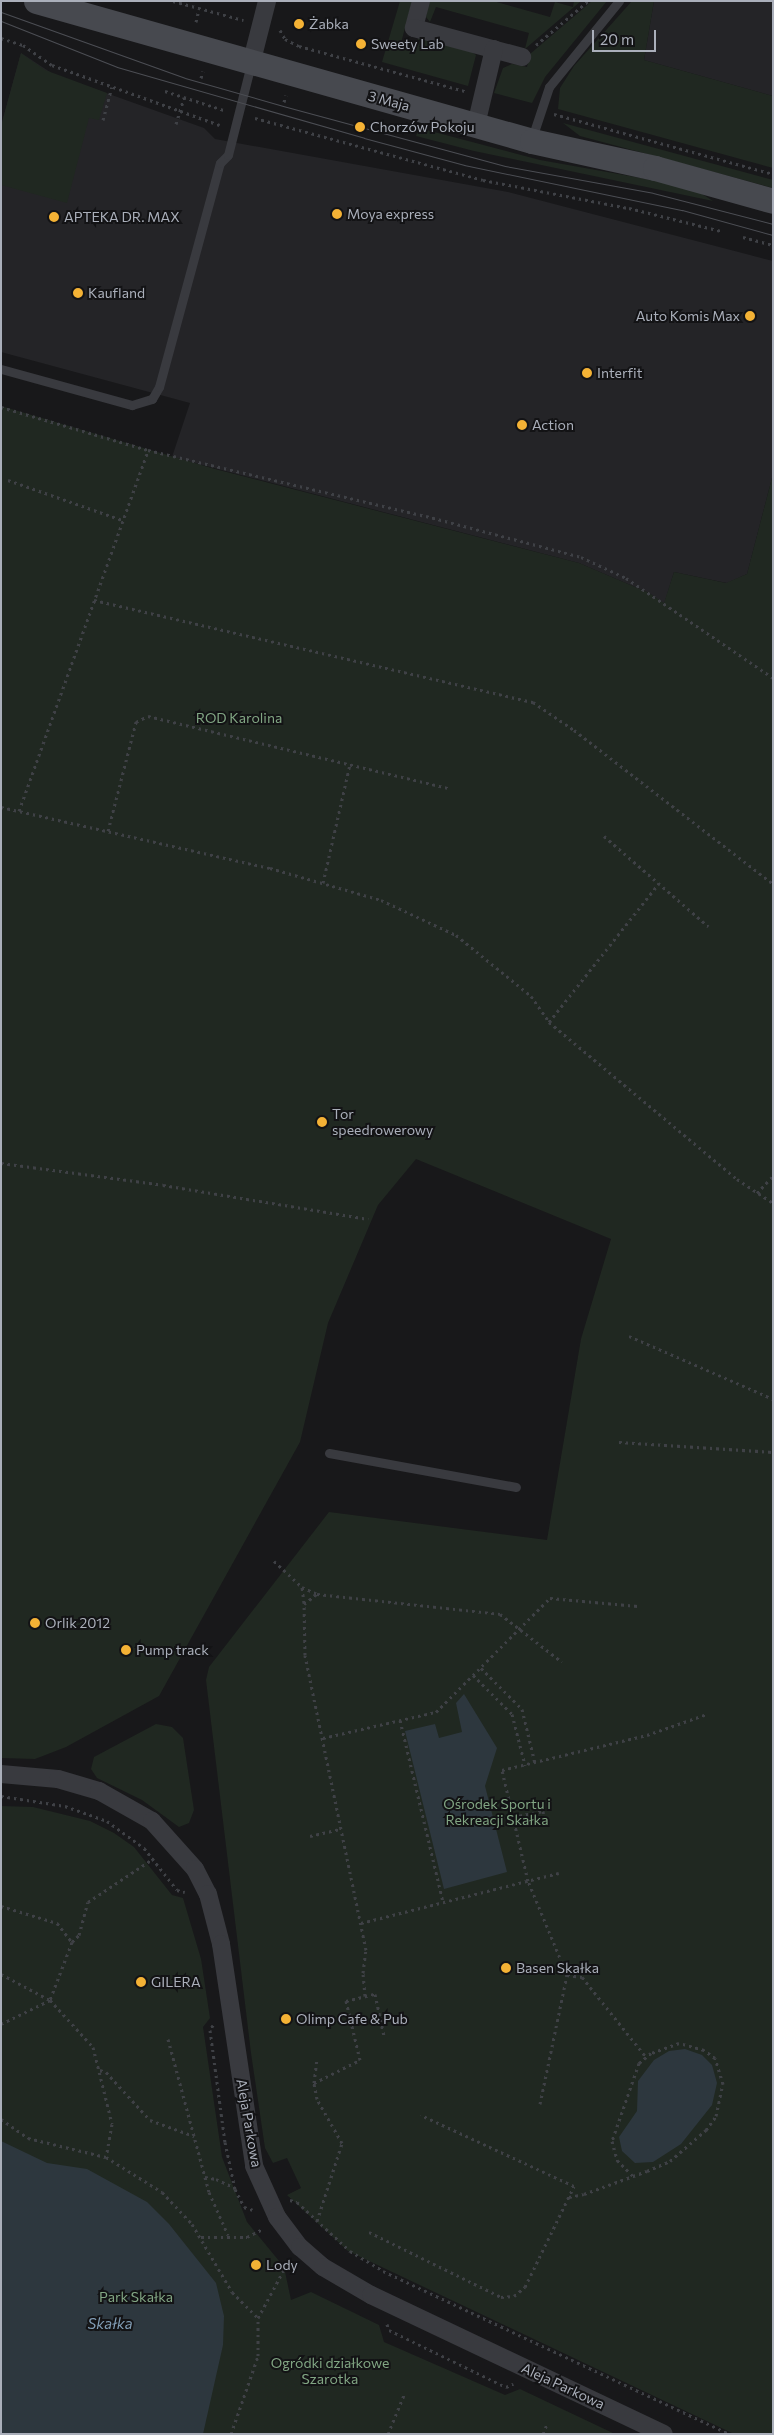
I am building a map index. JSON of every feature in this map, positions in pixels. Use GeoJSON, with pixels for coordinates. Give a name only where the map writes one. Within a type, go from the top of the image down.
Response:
{"type":"FeatureCollection","features":[{"type":"Feature","properties":{"kind":"street","name":"3 Maja"},"geometry":{"type":"LineString","coordinates":[[36,1],[251,64],[532,141],[655,168],[773,201]]}},
{"type":"Feature","properties":{"kind":"street"},"geometry":{"type":"LineString","coordinates":[[251,64],[266,1]]}},
{"type":"Feature","properties":{"kind":"street"},"geometry":{"type":"LineString","coordinates":[[422,1],[414,28],[494,49],[525,54]]}},
{"type":"Feature","properties":{"kind":"street"},"geometry":{"type":"LineString","coordinates":[[476,125],[494,49]]}},
{"type":"Feature","properties":{"kind":"street","name":"Aleja Parkowa"},"geometry":{"type":"LineString","coordinates":[[1,1774],[58,1779],[99,1791],[129,1806],[152,1821],[195,1869],[208,1894],[221,1944],[254,2166],[277,2217],[300,2246],[323,2267],[372,2295],[664,2434]]}},
{"type":"Feature","properties":{"kind":"lane"},"geometry":{"type":"LineString","coordinates":[[532,141],[549,87],[619,1]]}},
{"type":"Feature","properties":{"kind":"lane"},"geometry":{"type":"LineString","coordinates":[[1,369],[132,404],[152,399],[159,388],[220,163],[228,155],[251,64]]}},
{"type":"Feature","properties":{"kind":"lane"},"geometry":{"type":"LineString","coordinates":[[329,1453],[516,1487]]}},
{"type":"Feature","properties":{"kind":"path"},"geometry":{"type":"LineString","coordinates":[[173,1],[245,20]]}},
{"type":"Feature","properties":{"kind":"path"},"geometry":{"type":"LineString","coordinates":[[525,54],[588,1]]}},
{"type":"Feature","properties":{"kind":"path"},"geometry":{"type":"LineString","coordinates":[[195,25],[199,9]]}},
{"type":"Feature","properties":{"kind":"path"},"geometry":{"type":"LineString","coordinates":[[280,24],[282,36],[299,46],[472,93]]}},
{"type":"Feature","properties":{"kind":"path"},"geometry":{"type":"LineString","coordinates":[[1,38],[23,45],[52,65],[179,112],[234,130]]}},
{"type":"Feature","properties":{"kind":"path"},"geometry":{"type":"LineString","coordinates":[[103,120],[112,87]]}},
{"type":"Feature","properties":{"kind":"path"},"geometry":{"type":"LineString","coordinates":[[165,91],[224,110]]}},
{"type":"Feature","properties":{"kind":"path"},"geometry":{"type":"LineString","coordinates":[[194,101],[196,95]]}},
{"type":"Feature","properties":{"kind":"path"},"geometry":{"type":"LineString","coordinates":[[176,124],[184,97]]}},
{"type":"Feature","properties":{"kind":"path"},"geometry":{"type":"LineString","coordinates":[[560,115],[773,174]]}},
{"type":"Feature","properties":{"kind":"path"},"geometry":{"type":"LineString","coordinates":[[255,118],[490,182],[629,208],[721,231]]}},
{"type":"Feature","properties":{"kind":"path"},"geometry":{"type":"LineString","coordinates":[[277,123],[279,118]]}},
{"type":"Feature","properties":{"kind":"path"},"geometry":{"type":"LineString","coordinates":[[743,237],[773,245]]}},
{"type":"Feature","properties":{"kind":"path"},"geometry":{"type":"LineString","coordinates":[[1,407],[148,450],[426,516],[582,557],[626,578],[773,678]]}},
{"type":"Feature","properties":{"kind":"path"},"geometry":{"type":"LineString","coordinates":[[19,810],[148,450]]}},
{"type":"Feature","properties":{"kind":"path"},"geometry":{"type":"LineString","coordinates":[[8,480],[122,520]]}},
{"type":"Feature","properties":{"kind":"path"},"geometry":{"type":"LineString","coordinates":[[94,600],[533,702],[574,730],[773,884]]}},
{"type":"Feature","properties":{"kind":"path"},"geometry":{"type":"LineString","coordinates":[[108,831],[136,722],[148,716],[448,788]]}},
{"type":"Feature","properties":{"kind":"path"},"geometry":{"type":"LineString","coordinates":[[322,883],[350,764]]}},
{"type":"Feature","properties":{"kind":"path"},"geometry":{"type":"LineString","coordinates":[[1,806],[322,883],[381,900],[456,935],[531,996],[549,1022],[758,1194],[773,1204]]}},
{"type":"Feature","properties":{"kind":"path"},"geometry":{"type":"LineString","coordinates":[[604,836],[708,926]]}},
{"type":"Feature","properties":{"kind":"path"},"geometry":{"type":"LineString","coordinates":[[549,1022],[659,883]]}},
{"type":"Feature","properties":{"kind":"path"},"geometry":{"type":"LineString","coordinates":[[1,1164],[163,1185],[368,1219]]}},
{"type":"Feature","properties":{"kind":"path"},"geometry":{"type":"LineString","coordinates":[[758,1194],[773,1176]]}},
{"type":"Feature","properties":{"kind":"path"},"geometry":{"type":"LineString","coordinates":[[629,1336],[773,1398]]}},
{"type":"Feature","properties":{"kind":"path"},"geometry":{"type":"LineString","coordinates":[[620,1442],[773,1452]]}},
{"type":"Feature","properties":{"kind":"path"},"geometry":{"type":"LineString","coordinates":[[274,1561],[302,1587],[317,1594],[500,1614],[562,1662]]}},
{"type":"Feature","properties":{"kind":"path"},"geometry":{"type":"LineString","coordinates":[[302,1587],[305,1655],[366,1950],[363,1973],[365,1996]]}},
{"type":"Feature","properties":{"kind":"path"},"geometry":{"type":"LineString","coordinates":[[304,1604],[317,1594]]}},
{"type":"Feature","properties":{"kind":"path"},"geometry":{"type":"LineString","coordinates":[[323,1738],[436,1712],[550,1598],[638,1606]]}},
{"type":"Feature","properties":{"kind":"path"},"geometry":{"type":"LineString","coordinates":[[481,1668],[522,1709],[535,1763]]}},
{"type":"Feature","properties":{"kind":"path"},"geometry":{"type":"LineString","coordinates":[[473,1675],[512,1714],[524,1765]]}},
{"type":"Feature","properties":{"kind":"path"},"geometry":{"type":"LineString","coordinates":[[540,2104],[567,1975],[528,1881],[502,1770],[647,1735],[707,1714]]}},
{"type":"Feature","properties":{"kind":"path"},"geometry":{"type":"LineString","coordinates":[[400,1720],[444,1902]]}},
{"type":"Feature","properties":{"kind":"path"},"geometry":{"type":"LineString","coordinates":[[1,1796],[57,1804],[87,1813],[124,1832],[154,1858],[177,1890],[188,1893]]}},
{"type":"Feature","properties":{"kind":"path"},"geometry":{"type":"LineString","coordinates":[[513,1817],[543,1811],[544,1820]]}},
{"type":"Feature","properties":{"kind":"path"},"geometry":{"type":"LineString","coordinates":[[310,1836],[341,1829]]}},
{"type":"Feature","properties":{"kind":"path"},"geometry":{"type":"LineString","coordinates":[[1,2024],[50,2000],[72,1942],[79,1935],[88,1902],[154,1858]]}},
{"type":"Feature","properties":{"kind":"path"},"geometry":{"type":"LineString","coordinates":[[361,1923],[559,1873]]}},
{"type":"Feature","properties":{"kind":"path"},"geometry":{"type":"LineString","coordinates":[[1,1906],[56,1923],[72,1942]]}},
{"type":"Feature","properties":{"kind":"path"},"geometry":{"type":"LineString","coordinates":[[1,1974],[50,2000],[94,2048],[112,2124],[106,2157]]}},
{"type":"Feature","properties":{"kind":"path"},"geometry":{"type":"LineString","coordinates":[[567,1975],[582,1977],[646,2057]]}},
{"type":"Feature","properties":{"kind":"path"},"geometry":{"type":"LineString","coordinates":[[314,2083],[360,2060],[346,2001],[375,1994],[384,2036]]}},
{"type":"Feature","properties":{"kind":"path"},"geometry":{"type":"LineString","coordinates":[[216,2019],[210,2030],[213,2057],[235,2189],[244,2207],[254,2210],[257,2216]]}},
{"type":"Feature","properties":{"kind":"path"},"geometry":{"type":"LineString","coordinates":[[168,2039],[214,2205],[228,2235]]}},
{"type":"Feature","properties":{"kind":"path"},"geometry":{"type":"LineString","coordinates":[[568,2197],[633,2176],[670,2161],[698,2139],[716,2116],[723,2084],[715,2058],[694,2045],[665,2046],[646,2057],[633,2074],[612,2141],[617,2160],[633,2176]]}},
{"type":"Feature","properties":{"kind":"path"},"geometry":{"type":"LineString","coordinates":[[317,2059],[314,2083],[317,2099],[342,2143],[317,2221]]}},
{"type":"Feature","properties":{"kind":"path"},"geometry":{"type":"LineString","coordinates":[[100,2070],[106,2072],[150,2120],[194,2136]]}},
{"type":"Feature","properties":{"kind":"path"},"geometry":{"type":"LineString","coordinates":[[369,2232],[501,2297],[514,2296],[525,2287],[574,2186],[421,2115]]}},
{"type":"Feature","properties":{"kind":"path"},"geometry":{"type":"LineString","coordinates":[[1,2119],[28,2138],[106,2157],[162,2192],[201,2237],[232,2292],[258,2318]]}},
{"type":"Feature","properties":{"kind":"path"},"geometry":{"type":"LineString","coordinates":[[206,2177],[216,2179],[235,2189]]}},
{"type":"Feature","properties":{"kind":"path"},"geometry":{"type":"LineString","coordinates":[[284,2198],[298,2202],[350,2251],[383,2271],[729,2434]]}},
{"type":"Feature","properties":{"kind":"path"},"geometry":{"type":"LineString","coordinates":[[201,2237],[228,2235],[247,2237],[264,2228],[260,2222]]}},
{"type":"Feature","properties":{"kind":"path"},"geometry":{"type":"LineString","coordinates":[[231,2434],[258,2356],[258,2318],[290,2260]]}},
{"type":"Feature","properties":{"kind":"path"},"geometry":{"type":"LineString","coordinates":[[388,2434],[404,2395]]}},
{"type":"Feature","properties":{"kind":"path"},"geometry":{"type":"LineString","coordinates":[[543,2434],[547,2424]]}},
{"type":"Feature","properties":{"kind":"shaded area"},"geometry":{"type":"Polygon","coordinates":[[[654,1],[773,1],[773,96],[644,60],[654,1]]]}},
{"type":"Feature","properties":{"kind":"shaded area"},"geometry":{"type":"Polygon","coordinates":[[[21,53],[53,74],[204,128],[215,139],[508,192],[773,261],[773,474],[747,574],[727,583],[674,572],[664,604],[649,593],[579,563],[172,457],[190,403],[1,352],[1,126],[21,53]]]}},
{"type":"Feature","properties":{"kind":"green space"},"geometry":{"type":"Polygon","coordinates":[[[400,1],[412,1],[400,47],[415,51],[419,36],[472,52],[476,55],[468,86],[382,62],[400,1]]]}},
{"type":"Feature","properties":{"kind":"green space"},"geometry":{"type":"Polygon","coordinates":[[[429,1],[493,1],[550,17],[555,2],[573,7],[574,1],[581,1],[525,49],[529,33],[436,7],[430,22],[426,17],[429,1]]]}},
{"type":"Feature","properties":{"kind":"green space"},"geometry":{"type":"Polygon","coordinates":[[[592,1],[607,1],[545,77],[532,103],[494,93],[503,68],[512,64],[527,67],[530,54],[592,1]]]}},
{"type":"Feature","properties":{"kind":"green space"},"geometry":{"type":"Polygon","coordinates":[[[632,1],[654,1],[644,60],[773,96],[773,168],[558,109],[560,88],[574,66],[632,1]]]}},
{"type":"Feature","properties":{"kind":"green space"},"geometry":{"type":"Polygon","coordinates":[[[21,53],[45,70],[107,93],[99,120],[89,118],[67,203],[1,185],[1,126],[21,53]]]}},
{"type":"Feature","properties":{"kind":"green space"},"geometry":{"type":"Polygon","coordinates":[[[563,123],[773,180],[773,188],[580,136],[563,123]]]}},
{"type":"Feature","properties":{"kind":"green space"},"geometry":{"type":"Polygon","coordinates":[[[419,128],[540,160],[652,180],[699,192],[713,201],[474,151],[416,136],[419,128]]]}},
{"type":"Feature","properties":{"kind":"green space"},"geometry":{"type":"Polygon","coordinates":[[[1,406],[215,469],[579,563],[649,593],[664,603],[674,572],[726,583],[747,574],[773,474],[773,2434],[734,2434],[348,2251],[287,2195],[301,2188],[287,2158],[273,2163],[265,2148],[251,2053],[206,1680],[209,1667],[329,1512],[547,1540],[581,1339],[611,1239],[416,1159],[378,1205],[328,1323],[300,1442],[159,1696],[66,1747],[35,1759],[1,1758],[1,406]]]}},
{"type":"Feature","properties":{"kind":"green space"},"geometry":{"type":"Polygon","coordinates":[[[156,1724],[172,1727],[183,1738],[194,1810],[189,1823],[179,1827],[142,1800],[97,1778],[91,1769],[94,1757],[156,1724]]]}},
{"type":"Feature","properties":{"kind":"green space","name":"Park Skałka"},"geometry":{"type":"Polygon","coordinates":[[[1,1806],[33,1807],[90,1821],[114,1833],[134,1847],[172,1895],[183,1898],[201,1959],[210,2018],[203,2027],[222,2157],[247,2222],[284,2267],[291,2300],[311,2292],[379,2325],[384,2342],[505,2395],[520,2389],[615,2434],[1,2434],[1,1806]]]}},
{"type":"Feature","properties":{"kind":"water"},"geometry":{"type":"Polygon","coordinates":[[[464,1694],[497,1748],[485,1786],[507,1872],[444,1889],[405,1731],[435,1724],[439,1738],[462,1732],[456,1703],[464,1694]]]}},
{"type":"Feature","properties":{"kind":"water"},"geometry":{"type":"Polygon","coordinates":[[[685,2049],[702,2055],[712,2065],[717,2083],[712,2105],[681,2144],[653,2162],[635,2163],[622,2151],[619,2137],[637,2111],[638,2081],[654,2060],[669,2051],[685,2049]]]}},
{"type":"Feature","properties":{"kind":"water","name":"Skałka"},"geometry":{"type":"Polygon","coordinates":[[[1,2141],[47,2163],[87,2169],[147,2202],[169,2224],[216,2283],[224,2316],[223,2345],[203,2434],[1,2434],[1,2141]]]}},
{"type":"Feature","properties":{"kind":"tram line"},"geometry":{"type":"LineString","coordinates":[[1,12],[185,78],[283,106],[505,166],[653,193],[773,224]]}},
{"type":"Feature","properties":{"kind":"tram line"},"geometry":{"type":"LineString","coordinates":[[1,21],[117,67],[364,138],[464,165],[682,210],[773,235]]}},
{"type":"Feature","properties":{"kind":"place","name":"Żabka"},"geometry":{"type":"Point","coordinates":[299,24]}},
{"type":"Feature","properties":{"kind":"place","name":"Sweety Lab"},"geometry":{"type":"Point","coordinates":[361,44]}},
{"type":"Feature","properties":{"kind":"place","name":"Chorzów Pokoju"},"geometry":{"type":"Point","coordinates":[360,127]}},
{"type":"Feature","properties":{"kind":"place","name":"Moya express"},"geometry":{"type":"Point","coordinates":[337,214]}},
{"type":"Feature","properties":{"kind":"place","name":"APTEKA DR. MAX"},"geometry":{"type":"Point","coordinates":[54,217]}},
{"type":"Feature","properties":{"kind":"place","name":"Kaufland"},"geometry":{"type":"Point","coordinates":[78,293]}},
{"type":"Feature","properties":{"kind":"place","name":"Auto Komis Max"},"geometry":{"type":"Point","coordinates":[750,316]}},
{"type":"Feature","properties":{"kind":"place","name":"Interfit"},"geometry":{"type":"Point","coordinates":[587,373]}},
{"type":"Feature","properties":{"kind":"place","name":"Action"},"geometry":{"type":"Point","coordinates":[522,425]}},
{"type":"Feature","properties":{"kind":"place","name":"Tor speedrowerowy"},"geometry":{"type":"Point","coordinates":[322,1122]}},
{"type":"Feature","properties":{"kind":"place","name":"Orlik 2012"},"geometry":{"type":"Point","coordinates":[35,1623]}},
{"type":"Feature","properties":{"kind":"place","name":"Pump track"},"geometry":{"type":"Point","coordinates":[126,1650]}},
{"type":"Feature","properties":{"kind":"place","name":"Basen Skałka"},"geometry":{"type":"Point","coordinates":[506,1968]}},
{"type":"Feature","properties":{"kind":"place","name":"GILERA"},"geometry":{"type":"Point","coordinates":[141,1982]}},
{"type":"Feature","properties":{"kind":"place","name":"Olimp Cafe & Pub"},"geometry":{"type":"Point","coordinates":[286,2019]}},
{"type":"Feature","properties":{"kind":"place","name":"Lody"},"geometry":{"type":"Point","coordinates":[256,2265]}},
{"type":"Feature","properties":{"kind":"park label","name":"ROD Karolina"},"geometry":{"type":"Point","coordinates":[239,718]}},
{"type":"Feature","properties":{"kind":"park label","name":"Ośrodek Sportu i Rekreacji Skałka"},"geometry":{"type":"Point","coordinates":[497,1812]}},
{"type":"Feature","properties":{"kind":"park label","name":"Ogródki działkowe Szarotka"},"geometry":{"type":"Point","coordinates":[330,2372]}}]}
